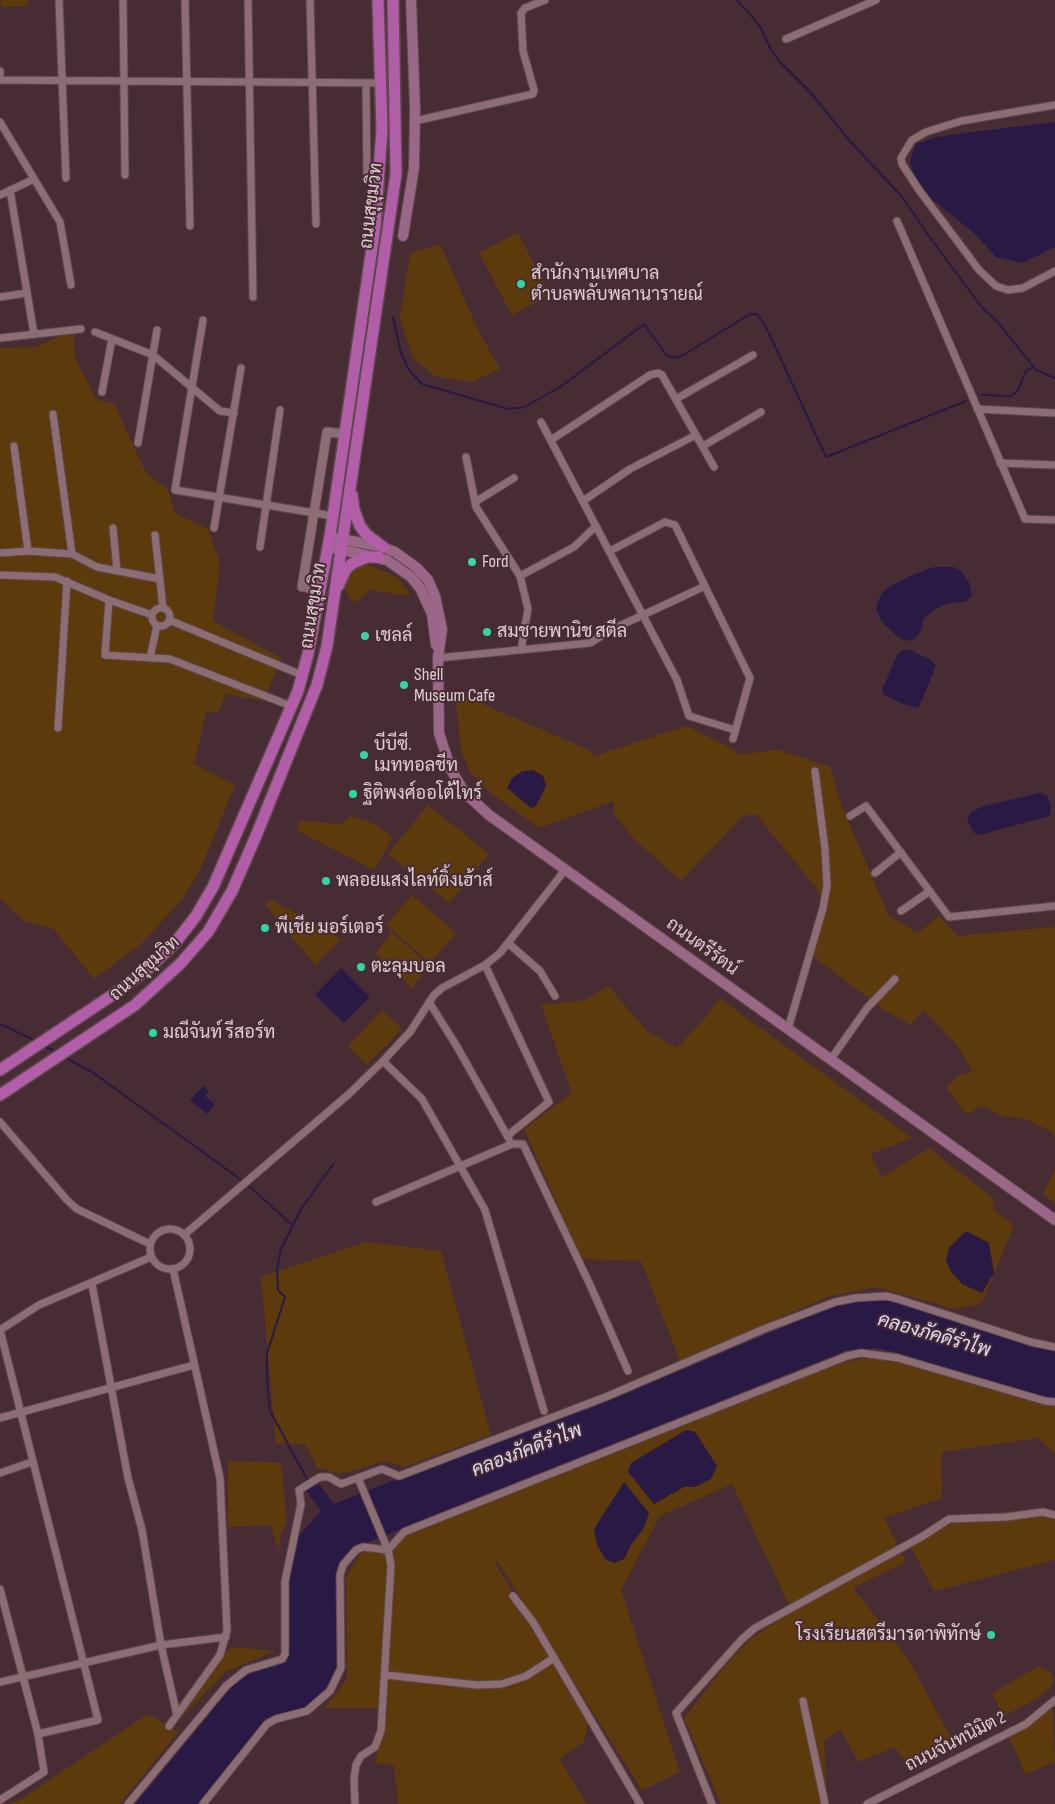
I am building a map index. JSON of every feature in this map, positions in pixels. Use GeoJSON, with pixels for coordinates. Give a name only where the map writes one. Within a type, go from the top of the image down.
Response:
{"type":"FeatureCollection","features":[{"type":"Feature","properties":{"kind":"highway","name":"ถนนสุขุมวิท"},"geometry":{"type":"LineString","coordinates":[[0,1096],[135,1005],[180,964],[208,932],[232,891],[317,685],[327,646],[333,600],[335,543],[333,516],[380,182],[378,0]]}},
{"type":"Feature","properties":{"kind":"highway","name":"ถนนสุขุมวิท"},"geometry":{"type":"LineString","coordinates":[[0,1070],[125,986],[149,968],[175,943],[196,916],[214,887],[292,706],[302,675],[320,593],[335,543],[350,478],[396,174],[393,0]]}},
{"type":"Feature","properties":{"kind":"highway"},"geometry":{"type":"LineString","coordinates":[[333,600],[342,577],[353,563],[381,552],[356,519],[350,478]]}},
{"type":"Feature","properties":{"kind":"highway"},"geometry":{"type":"LineString","coordinates":[[256,790],[272,794]]}},
{"type":"Feature","properties":{"kind":"main road"},"geometry":{"type":"LineString","coordinates":[[404,236],[414,168],[415,121],[411,0]]}},
{"type":"Feature","properties":{"kind":"main road","name":"ถนนตรีรัตน์"},"geometry":{"type":"LineString","coordinates":[[335,543],[381,552],[400,567],[420,588],[432,614],[438,658],[439,733],[451,770],[464,793],[489,815],[565,870],[1055,1220]]}},
{"type":"Feature","properties":{"kind":"main road","name":"ถนนตรีรัตน์"},"geometry":{"type":"LineString","coordinates":[[1036,1206],[1055,1214]]}},
{"type":"Feature","properties":{"kind":"street"},"geometry":{"type":"LineString","coordinates":[[59,0],[66,178]]}},
{"type":"Feature","properties":{"kind":"street"},"geometry":{"type":"LineString","coordinates":[[123,0],[125,175]]}},
{"type":"Feature","properties":{"kind":"street"},"geometry":{"type":"LineString","coordinates":[[185,0],[190,226]]}},
{"type":"Feature","properties":{"kind":"street"},"geometry":{"type":"LineString","coordinates":[[248,0],[253,297]]}},
{"type":"Feature","properties":{"kind":"street"},"geometry":{"type":"LineString","coordinates":[[310,0],[316,224]]}},
{"type":"Feature","properties":{"kind":"street"},"geometry":{"type":"LineString","coordinates":[[415,121],[533,94],[534,90],[523,51],[521,13],[523,10],[545,0]]}},
{"type":"Feature","properties":{"kind":"street"},"geometry":{"type":"LineString","coordinates":[[786,39],[876,0]]}},
{"type":"Feature","properties":{"kind":"street"},"geometry":{"type":"LineString","coordinates":[[0,71],[0,80],[61,82],[380,83]]}},
{"type":"Feature","properties":{"kind":"street"},"geometry":{"type":"LineString","coordinates":[[366,83],[367,179],[380,182]]}},
{"type":"Feature","properties":{"kind":"street"},"geometry":{"type":"LineString","coordinates":[[1055,105],[961,121],[926,132],[912,140],[901,158],[906,171],[924,198],[979,270],[996,286],[1008,290],[1023,288],[1055,271]]}},
{"type":"Feature","properties":{"kind":"street"},"geometry":{"type":"LineString","coordinates":[[0,122],[60,222],[71,285]]}},
{"type":"Feature","properties":{"kind":"street"},"geometry":{"type":"LineString","coordinates":[[0,195],[34,179]]}},
{"type":"Feature","properties":{"kind":"street"},"geometry":{"type":"LineString","coordinates":[[10,190],[34,334]]}},
{"type":"Feature","properties":{"kind":"street"},"geometry":{"type":"LineString","coordinates":[[897,221],[1025,520],[1055,520]]}},
{"type":"Feature","properties":{"kind":"street"},"geometry":{"type":"LineString","coordinates":[[0,297],[27,293]]}},
{"type":"Feature","properties":{"kind":"street"},"geometry":{"type":"LineString","coordinates":[[203,320],[175,490],[333,516]]}},
{"type":"Feature","properties":{"kind":"street"},"geometry":{"type":"LineString","coordinates":[[0,338],[81,329]]}},
{"type":"Feature","properties":{"kind":"street"},"geometry":{"type":"LineString","coordinates":[[138,443],[157,330]]}},
{"type":"Feature","properties":{"kind":"street"},"geometry":{"type":"LineString","coordinates":[[95,332],[153,355],[220,411],[234,413]]}},
{"type":"Feature","properties":{"kind":"street"},"geometry":{"type":"LineString","coordinates":[[102,392],[112,339]]}},
{"type":"Feature","properties":{"kind":"street"},"geometry":{"type":"LineString","coordinates":[[676,399],[753,355]]}},
{"type":"Feature","properties":{"kind":"street"},"geometry":{"type":"LineString","coordinates":[[214,528],[241,368]]}},
{"type":"Feature","properties":{"kind":"street"},"geometry":{"type":"LineString","coordinates":[[551,440],[650,375],[658,373],[662,375],[714,467]]}},
{"type":"Feature","properties":{"kind":"street"},"geometry":{"type":"LineString","coordinates":[[977,409],[1055,413]]}},
{"type":"Feature","properties":{"kind":"street"},"geometry":{"type":"LineString","coordinates":[[260,547],[280,410]]}},
{"type":"Feature","properties":{"kind":"street"},"geometry":{"type":"LineString","coordinates":[[703,446],[762,412]]}},
{"type":"Feature","properties":{"kind":"street"},"geometry":{"type":"LineString","coordinates":[[54,414],[72,554]]}},
{"type":"Feature","properties":{"kind":"street"},"geometry":{"type":"LineString","coordinates":[[541,422],[677,680],[690,716],[735,730]]}},
{"type":"Feature","properties":{"kind":"street"},"geometry":{"type":"LineString","coordinates":[[320,593],[302,586],[327,432],[345,434]]}},
{"type":"Feature","properties":{"kind":"street"},"geometry":{"type":"LineString","coordinates":[[583,501],[630,469],[696,435]]}},
{"type":"Feature","properties":{"kind":"street"},"geometry":{"type":"LineString","coordinates":[[14,446],[28,551]]}},
{"type":"Feature","properties":{"kind":"street"},"geometry":{"type":"LineString","coordinates":[[466,457],[476,507],[520,576],[528,609],[520,650]]}},
{"type":"Feature","properties":{"kind":"street"},"geometry":{"type":"LineString","coordinates":[[1000,462],[1055,465]]}},
{"type":"Feature","properties":{"kind":"street"},"geometry":{"type":"LineString","coordinates":[[475,502],[514,478]]}},
{"type":"Feature","properties":{"kind":"street"},"geometry":{"type":"LineString","coordinates":[[610,551],[665,522],[675,525],[750,678],[733,739]]}},
{"type":"Feature","properties":{"kind":"street"},"geometry":{"type":"LineString","coordinates":[[520,576],[574,547],[596,526]]}},
{"type":"Feature","properties":{"kind":"street"},"geometry":{"type":"LineString","coordinates":[[113,528],[117,571]]}},
{"type":"Feature","properties":{"kind":"street"},"geometry":{"type":"LineString","coordinates":[[156,535],[163,608],[168,612],[169,620]]}},
{"type":"Feature","properties":{"kind":"street"},"geometry":{"type":"LineString","coordinates":[[0,553],[28,551],[72,554],[97,567],[160,579]]}},
{"type":"Feature","properties":{"kind":"street"},"geometry":{"type":"LineString","coordinates":[[0,575],[44,575],[67,581],[110,600],[152,615]]}},
{"type":"Feature","properties":{"kind":"street"},"geometry":{"type":"LineString","coordinates":[[58,728],[67,581]]}},
{"type":"Feature","properties":{"kind":"street"},"geometry":{"type":"LineString","coordinates":[[438,658],[590,643],[613,628],[705,586]]}},
{"type":"Feature","properties":{"kind":"street"},"geometry":{"type":"LineString","coordinates":[[110,600],[105,655],[170,659],[292,706]]}},
{"type":"Feature","properties":{"kind":"street"},"geometry":{"type":"LineString","coordinates":[[157,625],[152,615],[155,610],[163,608]]}},
{"type":"Feature","properties":{"kind":"street"},"geometry":{"type":"LineString","coordinates":[[169,620],[302,675]]}},
{"type":"Feature","properties":{"kind":"street"},"geometry":{"type":"LineString","coordinates":[[157,625],[165,624],[169,620]]}},
{"type":"Feature","properties":{"kind":"street"},"geometry":{"type":"LineString","coordinates":[[150,658],[157,625]]}},
{"type":"Feature","properties":{"kind":"street"},"geometry":{"type":"LineString","coordinates":[[788,1029],[823,908],[826,886],[826,849],[815,771]]}},
{"type":"Feature","properties":{"kind":"street"},"geometry":{"type":"LineString","coordinates":[[850,816],[866,806],[949,917],[1055,906]]}},
{"type":"Feature","properties":{"kind":"street"},"geometry":{"type":"LineString","coordinates":[[875,873],[901,852]]}},
{"type":"Feature","properties":{"kind":"street"},"geometry":{"type":"LineString","coordinates":[[184,1235],[252,1178],[383,1061],[410,1032],[429,1002],[442,988],[485,965],[500,953],[565,870]]}},
{"type":"Feature","properties":{"kind":"street"},"geometry":{"type":"LineString","coordinates":[[901,910],[930,891]]}},
{"type":"Feature","properties":{"kind":"street"},"geometry":{"type":"LineString","coordinates":[[508,943],[540,971],[555,996]]}},
{"type":"Feature","properties":{"kind":"street"},"geometry":{"type":"LineString","coordinates":[[485,965],[549,1102],[508,1136]]}},
{"type":"Feature","properties":{"kind":"street"},"geometry":{"type":"LineString","coordinates":[[831,1059],[867,1008],[895,979]]}},
{"type":"Feature","properties":{"kind":"street"},"geometry":{"type":"LineString","coordinates":[[429,1002],[456,1045],[512,1144]]}},
{"type":"Feature","properties":{"kind":"street"},"geometry":{"type":"LineString","coordinates":[[383,1061],[422,1099],[485,1210],[544,1410]]}},
{"type":"Feature","properties":{"kind":"street"},"geometry":{"type":"LineString","coordinates":[[0,1122],[67,1200],[77,1209],[150,1244]]}},
{"type":"Feature","properties":{"kind":"street"},"geometry":{"type":"LineString","coordinates":[[376,1202],[461,1168],[512,1144],[521,1143],[527,1151],[628,1371]]}},
{"type":"Feature","properties":{"kind":"street"},"geometry":{"type":"LineString","coordinates":[[166,1229],[179,1231],[188,1242],[189,1254],[185,1261],[172,1269],[158,1265],[151,1256],[150,1244],[153,1237],[166,1229]]}},
{"type":"Feature","properties":{"kind":"street"},"geometry":{"type":"LineString","coordinates":[[38,1734],[98,1720],[0,1330],[39,1306],[92,1284],[151,1256]]}},
{"type":"Feature","properties":{"kind":"street"},"geometry":{"type":"LineString","coordinates":[[168,1726],[220,1655],[226,1637],[220,1478],[172,1269]]}},
{"type":"Feature","properties":{"kind":"street"},"geometry":{"type":"LineString","coordinates":[[92,1284],[128,1478],[142,1530],[161,1645],[177,1715]]}},
{"type":"Feature","properties":{"kind":"street"},"geometry":{"type":"LineString","coordinates":[[128,1804],[226,1686],[246,1670],[282,1659],[285,1654],[285,1581],[301,1504],[300,1490],[320,1476],[329,1478],[338,1484],[360,1482],[382,1469],[399,1476],[608,1396],[764,1329],[835,1302],[855,1298],[886,1296],[1030,1342],[1055,1347]]}},
{"type":"Feature","properties":{"kind":"street"},"geometry":{"type":"LineString","coordinates":[[388,1550],[404,1532],[847,1356],[861,1353],[898,1358],[1045,1401],[1055,1402]]}},
{"type":"Feature","properties":{"kind":"street"},"geometry":{"type":"LineString","coordinates":[[0,1418],[194,1365]]}},
{"type":"Feature","properties":{"kind":"street"},"geometry":{"type":"LineString","coordinates":[[0,1473],[32,1462]]}},
{"type":"Feature","properties":{"kind":"street"},"geometry":{"type":"LineString","coordinates":[[355,1804],[354,1780],[356,1765],[361,1756],[375,1747],[381,1731],[386,1675],[391,1565],[388,1550],[360,1482]]}},
{"type":"Feature","properties":{"kind":"street"},"geometry":{"type":"LineString","coordinates":[[708,1803],[676,1712],[742,1639],[755,1628],[915,1541],[949,1519],[1006,1517],[1043,1512],[1055,1515]]}},
{"type":"Feature","properties":{"kind":"street"},"geometry":{"type":"LineString","coordinates":[[203,1804],[267,1724],[276,1719],[307,1711],[330,1692],[341,1668],[340,1575],[343,1565],[363,1547],[388,1550]]}},
{"type":"Feature","properties":{"kind":"street"},"geometry":{"type":"LineString","coordinates":[[0,1589],[38,1734],[44,1772],[0,1800]]}},
{"type":"Feature","properties":{"kind":"street"},"geometry":{"type":"LineString","coordinates":[[513,1596],[533,1622],[640,1804]]}},
{"type":"Feature","properties":{"kind":"street"},"geometry":{"type":"LineString","coordinates":[[0,1682],[161,1645],[226,1637]]}},
{"type":"Feature","properties":{"kind":"street"},"geometry":{"type":"LineString","coordinates":[[386,1675],[477,1685],[502,1684],[526,1676],[554,1658]]}},
{"type":"Feature","properties":{"kind":"street","name":"ถนนจันทนิมิต 2"},"geometry":{"type":"LineString","coordinates":[[867,1804],[1026,1724],[1055,1700]]}},
{"type":"Feature","properties":{"kind":"street"},"geometry":{"type":"LineString","coordinates":[[803,1701],[825,1804]]}},
{"type":"Feature","properties":{"kind":"shaded area"},"geometry":{"type":"Polygon","coordinates":[[[1,0],[28,0],[28,6],[1,7],[1,0]]]}},
{"type":"Feature","properties":{"kind":"shaded area"},"geometry":{"type":"Polygon","coordinates":[[[518,233],[550,295],[512,315],[479,253],[518,233]]]}},
{"type":"Feature","properties":{"kind":"shaded area"},"geometry":{"type":"Polygon","coordinates":[[[440,244],[479,332],[500,369],[471,382],[435,376],[413,358],[400,319],[410,254],[440,244]]]}},
{"type":"Feature","properties":{"kind":"shaded area"},"geometry":{"type":"Polygon","coordinates":[[[73,329],[76,360],[97,400],[114,404],[146,473],[168,490],[175,513],[208,529],[220,563],[213,621],[281,658],[264,701],[226,694],[218,712],[206,713],[194,764],[235,785],[200,870],[181,901],[140,945],[94,979],[55,930],[23,920],[0,899],[0,348],[37,347],[73,329]]]}},
{"type":"Feature","properties":{"kind":"shaded area"},"geometry":{"type":"Polygon","coordinates":[[[363,564],[373,566],[398,578],[411,596],[370,590],[355,603],[348,596],[345,587],[346,578],[351,571],[363,564]]]}},
{"type":"Feature","properties":{"kind":"shaded area"},"geometry":{"type":"Polygon","coordinates":[[[452,691],[589,750],[595,756],[686,726],[736,751],[736,755],[778,750],[830,767],[842,807],[889,916],[918,933],[939,916],[958,936],[1055,927],[1055,1137],[1049,1130],[1023,1118],[1002,1116],[982,1106],[966,1114],[946,1088],[960,1075],[973,1071],[956,1044],[923,1010],[911,1025],[884,1010],[812,955],[825,905],[818,890],[756,814],[743,816],[681,881],[635,840],[614,814],[614,801],[539,828],[491,793],[471,773],[461,751],[456,703],[452,691]]]}},
{"type":"Feature","properties":{"kind":"shaded area"},"geometry":{"type":"Polygon","coordinates":[[[428,805],[489,854],[449,903],[388,854],[428,805]]]}},
{"type":"Feature","properties":{"kind":"shaded area"},"geometry":{"type":"Polygon","coordinates":[[[351,816],[375,824],[393,837],[374,870],[296,830],[300,821],[341,824],[351,816]]]}},
{"type":"Feature","properties":{"kind":"shaded area"},"geometry":{"type":"Polygon","coordinates":[[[412,895],[456,933],[430,963],[386,925],[412,895]]]}},
{"type":"Feature","properties":{"kind":"shaded area"},"geometry":{"type":"Polygon","coordinates":[[[271,900],[341,939],[315,965],[265,904],[271,900]]]}},
{"type":"Feature","properties":{"kind":"shaded area"},"geometry":{"type":"Polygon","coordinates":[[[391,932],[429,965],[412,988],[375,954],[391,932]]]}},
{"type":"Feature","properties":{"kind":"shaded area"},"geometry":{"type":"Polygon","coordinates":[[[608,986],[647,1031],[677,1048],[707,1016],[719,998],[912,1138],[870,1154],[882,1177],[929,1148],[994,1199],[993,1209],[1014,1225],[982,1303],[955,1309],[876,1287],[827,1297],[680,1361],[641,1261],[582,1259],[524,1129],[572,1093],[541,1005],[586,1000],[608,986]]]}},
{"type":"Feature","properties":{"kind":"shaded area"},"geometry":{"type":"Polygon","coordinates":[[[382,1010],[402,1029],[367,1065],[348,1046],[382,1010]]]}},
{"type":"Feature","properties":{"kind":"shaded area"},"geometry":{"type":"Polygon","coordinates":[[[1055,1169],[1055,1203],[1043,1194],[1055,1169]]]}},
{"type":"Feature","properties":{"kind":"shaded area"},"geometry":{"type":"Polygon","coordinates":[[[365,1242],[441,1251],[491,1435],[404,1467],[386,1461],[340,1474],[317,1467],[305,1444],[276,1443],[261,1277],[365,1242]]]}},
{"type":"Feature","properties":{"kind":"shaded area"},"geometry":{"type":"Polygon","coordinates":[[[867,1358],[905,1364],[1038,1404],[1055,1405],[1055,1454],[1038,1438],[942,1452],[941,1498],[884,1518],[906,1562],[853,1588],[907,1657],[954,1743],[912,1771],[895,1747],[858,1762],[841,1729],[824,1740],[827,1804],[721,1804],[684,1718],[724,1667],[749,1640],[792,1611],[732,1484],[660,1516],[621,1590],[680,1772],[642,1790],[498,1562],[495,1563],[590,1717],[584,1742],[559,1759],[587,1804],[398,1804],[394,1765],[375,1763],[388,1708],[325,1708],[347,1679],[346,1578],[360,1554],[842,1363],[867,1358]]]}},
{"type":"Feature","properties":{"kind":"shaded area"},"geometry":{"type":"Polygon","coordinates":[[[228,1461],[281,1463],[287,1522],[280,1535],[279,1552],[271,1525],[228,1527],[228,1461]]]}},
{"type":"Feature","properties":{"kind":"shaded area"},"geometry":{"type":"Polygon","coordinates":[[[1044,1515],[1053,1518],[1055,1523],[1055,1560],[934,1591],[911,1547],[950,1522],[1044,1515]]]}},
{"type":"Feature","properties":{"kind":"shaded area"},"geometry":{"type":"Polygon","coordinates":[[[231,1647],[275,1651],[225,1672],[172,1728],[178,1732],[120,1804],[7,1804],[20,1800],[148,1714],[171,1728],[231,1647]]]}},
{"type":"Feature","properties":{"kind":"shaded area"},"geometry":{"type":"Polygon","coordinates":[[[1038,1666],[1051,1672],[1054,1679],[1050,1688],[1038,1698],[1004,1716],[992,1694],[1038,1666]]]}},
{"type":"Feature","properties":{"kind":"shaded area"},"geometry":{"type":"Polygon","coordinates":[[[1053,1709],[1055,1762],[1025,1774],[1009,1736],[1053,1709]]]}},
{"type":"Feature","properties":{"kind":"water"},"geometry":{"type":"Polygon","coordinates":[[[1055,122],[1055,247],[1023,263],[996,257],[974,233],[929,197],[914,179],[910,161],[916,144],[937,137],[1055,122]]]}},
{"type":"Feature","properties":{"kind":"water"},"geometry":{"type":"Polygon","coordinates":[[[934,567],[954,567],[962,572],[969,582],[972,596],[965,602],[949,603],[935,609],[923,619],[922,629],[915,639],[906,641],[897,636],[881,621],[876,608],[881,594],[890,586],[934,567]]]}},
{"type":"Feature","properties":{"kind":"water"},"geometry":{"type":"Polygon","coordinates":[[[903,650],[910,650],[931,660],[936,665],[920,705],[917,708],[900,703],[883,694],[883,688],[897,655],[903,650]]]}},
{"type":"Feature","properties":{"kind":"water"},"geometry":{"type":"Polygon","coordinates":[[[533,770],[543,776],[546,786],[536,806],[531,808],[507,788],[512,778],[523,771],[533,770]]]}},
{"type":"Feature","properties":{"kind":"water"},"geometry":{"type":"Polygon","coordinates":[[[1040,793],[1047,795],[1051,805],[1050,816],[979,835],[974,833],[967,820],[971,812],[984,806],[1040,793]]]}},
{"type":"Feature","properties":{"kind":"water"},"geometry":{"type":"Polygon","coordinates":[[[341,968],[370,997],[344,1023],[315,995],[341,968]]]}},
{"type":"Feature","properties":{"kind":"water"},"geometry":{"type":"Polygon","coordinates":[[[203,1086],[209,1091],[205,1096],[215,1104],[207,1114],[190,1100],[203,1086]]]}},
{"type":"Feature","properties":{"kind":"water"},"geometry":{"type":"Polygon","coordinates":[[[966,1231],[989,1243],[994,1273],[982,1293],[962,1284],[951,1272],[946,1260],[949,1248],[966,1231]]]}},
{"type":"Feature","properties":{"kind":"water","name":"คลองภัคดีรำไพ"},"geometry":{"type":"Polygon","coordinates":[[[862,1301],[897,1301],[1038,1348],[1055,1350],[1055,1399],[1023,1393],[899,1353],[876,1348],[845,1351],[354,1548],[344,1557],[338,1570],[339,1661],[332,1685],[303,1711],[267,1718],[198,1804],[135,1804],[235,1683],[253,1672],[287,1662],[287,1580],[297,1538],[321,1511],[305,1489],[314,1484],[316,1486],[319,1484],[334,1504],[529,1427],[589,1409],[833,1306],[862,1301]]]}},
{"type":"Feature","properties":{"kind":"water"},"geometry":{"type":"Polygon","coordinates":[[[686,1430],[695,1432],[717,1466],[711,1479],[695,1487],[684,1487],[654,1504],[628,1472],[631,1463],[686,1430]]]}},
{"type":"Feature","properties":{"kind":"water"},"geometry":{"type":"Polygon","coordinates":[[[624,1482],[649,1513],[644,1528],[631,1545],[624,1559],[614,1563],[606,1560],[597,1545],[594,1529],[624,1482]]]}},
{"type":"Feature","properties":{"kind":"waterway"},"geometry":{"type":"LineString","coordinates":[[737,0],[760,26],[770,48],[779,61],[810,92],[850,141],[903,198],[983,309],[996,320],[1036,370],[1055,378]]}},
{"type":"Feature","properties":{"kind":"waterway"},"geometry":{"type":"LineString","coordinates":[[393,317],[401,353],[409,370],[422,384],[508,409],[525,407],[563,385],[644,324],[667,356],[676,358],[750,314],[757,314],[767,329],[826,457],[966,401]]}},
{"type":"Feature","properties":{"kind":"waterway"},"geometry":{"type":"LineString","coordinates":[[982,395],[1011,396],[1018,390],[1026,371],[1033,367]]}},
{"type":"Feature","properties":{"kind":"waterway"},"geometry":{"type":"LineString","coordinates":[[0,1024],[36,1041]]}},
{"type":"Feature","properties":{"kind":"waterway"},"geometry":{"type":"LineString","coordinates":[[44,1046],[56,1052]]}},
{"type":"Feature","properties":{"kind":"waterway"},"geometry":{"type":"LineString","coordinates":[[64,1057],[92,1072],[243,1181]]}},
{"type":"Feature","properties":{"kind":"waterway"},"geometry":{"type":"LineString","coordinates":[[308,1481],[270,1411],[267,1353],[285,1297],[278,1290],[277,1269],[281,1249],[301,1209],[334,1163]]}},
{"type":"Feature","properties":{"kind":"waterway"},"geometry":{"type":"LineString","coordinates":[[247,1184],[292,1225]]}},
{"type":"Feature","properties":{"kind":"place","name":"สำนักงานเทศบาล ตำบลพลับพลานารายณ์"},"geometry":{"type":"Point","coordinates":[521,284]}},
{"type":"Feature","properties":{"kind":"place","name":"Ford"},"geometry":{"type":"Point","coordinates":[472,562]}},
{"type":"Feature","properties":{"kind":"place","name":"สมชายพานิช สตีล"},"geometry":{"type":"Point","coordinates":[487,632]}},
{"type":"Feature","properties":{"kind":"place","name":"เชลล์"},"geometry":{"type":"Point","coordinates":[365,636]}},
{"type":"Feature","properties":{"kind":"place","name":"Shell Museum Cafe"},"geometry":{"type":"Point","coordinates":[404,685]}},
{"type":"Feature","properties":{"kind":"place","name":"บีบีซี. เมททอลชีท"},"geometry":{"type":"Point","coordinates":[364,755]}},
{"type":"Feature","properties":{"kind":"place","name":"ฐิติพงศ์ออโต้ไทร์"},"geometry":{"type":"Point","coordinates":[353,794]}},
{"type":"Feature","properties":{"kind":"place","name":"พลอยแสงไลท์ติ้งเฮ้าส์"},"geometry":{"type":"Point","coordinates":[326,881]}},
{"type":"Feature","properties":{"kind":"place","name":"พีเชีย มอร์เตอร์"},"geometry":{"type":"Point","coordinates":[265,928]}},
{"type":"Feature","properties":{"kind":"place","name":"ตะลุมบอล"},"geometry":{"type":"Point","coordinates":[361,967]}},
{"type":"Feature","properties":{"kind":"place","name":"มณีจันท์ รีสอร์ท"},"geometry":{"type":"Point","coordinates":[153,1033]}},
{"type":"Feature","properties":{"kind":"place","name":"โรงเรียนสตรีมารดาพิทักษ์"},"geometry":{"type":"Point","coordinates":[991,1635]}}]}
